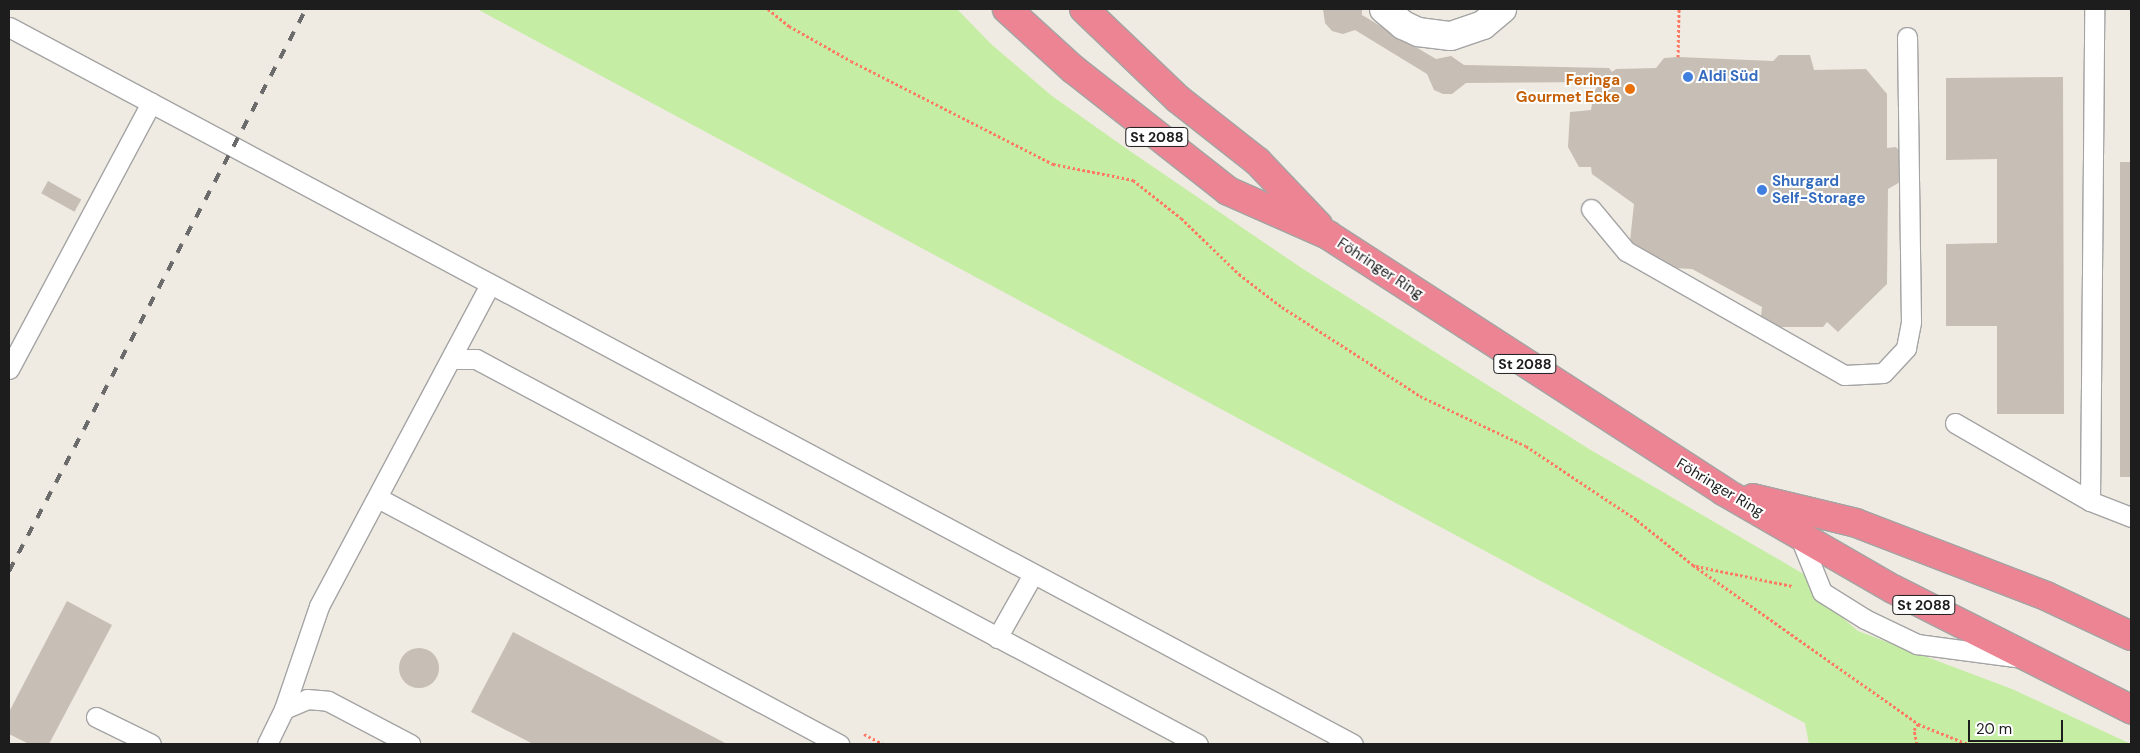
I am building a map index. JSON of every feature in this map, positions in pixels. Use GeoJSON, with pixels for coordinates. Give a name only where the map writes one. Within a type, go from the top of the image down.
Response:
{"type":"FeatureCollection","features":[{"type":"Feature","properties":{"kind":"highway","name":"Föhringer Ring"},"geometry":{"type":"LineString","coordinates":[[1007,9],[1073,69],[1228,191],[1328,235],[1722,491],[1892,589],[2131,709]]}},
{"type":"Feature","properties":{"kind":"highway","name":"Föhringer Ring"},"geometry":{"type":"LineString","coordinates":[[1084,9],[1178,98],[1258,162],[1328,235]]}},
{"type":"Feature","properties":{"kind":"highway"},"geometry":{"type":"LineString","coordinates":[[1722,491],[1856,523],[2046,596],[2131,636]]}},
{"type":"Feature","properties":{"kind":"street"},"geometry":{"type":"LineString","coordinates":[[1384,9],[1403,25],[1435,36],[1468,32],[1483,25],[1502,9]]}},
{"type":"Feature","properties":{"kind":"lane"},"geometry":{"type":"LineString","coordinates":[[2090,501],[2094,9]]}},
{"type":"Feature","properties":{"kind":"lane"},"geometry":{"type":"LineString","coordinates":[[9,28],[1353,744]]}},
{"type":"Feature","properties":{"kind":"lane"},"geometry":{"type":"LineString","coordinates":[[1591,209],[1626,250],[1844,375],[1883,373],[1906,348],[1911,322],[1907,37]]}},
{"type":"Feature","properties":{"kind":"lane"},"geometry":{"type":"LineString","coordinates":[[9,369],[151,103]]}},
{"type":"Feature","properties":{"kind":"lane"},"geometry":{"type":"LineString","coordinates":[[267,744],[284,709],[319,606],[490,285]]}},
{"type":"Feature","properties":{"kind":"lane"},"geometry":{"type":"LineString","coordinates":[[451,360],[476,359],[996,638],[1198,744]]}},
{"type":"Feature","properties":{"kind":"lane"},"geometry":{"type":"LineString","coordinates":[[1955,423],[2090,501],[2131,517]]}},
{"type":"Feature","properties":{"kind":"lane"},"geometry":{"type":"LineString","coordinates":[[378,498],[839,744]]}},
{"type":"Feature","properties":{"kind":"lane"},"geometry":{"type":"LineString","coordinates":[[1799,535],[1822,592],[1865,619],[1918,644],[2027,658]]}},
{"type":"Feature","properties":{"kind":"lane"},"geometry":{"type":"LineString","coordinates":[[996,638],[1033,574]]}},
{"type":"Feature","properties":{"kind":"lane"},"geometry":{"type":"LineString","coordinates":[[284,709],[308,699],[328,701],[410,744]]}},
{"type":"Feature","properties":{"kind":"lane"},"geometry":{"type":"LineString","coordinates":[[96,717],[150,744]]}},
{"type":"Feature","properties":{"kind":"path"},"geometry":{"type":"LineString","coordinates":[[768,9],[789,26],[851,61],[1053,164],[1133,180],[1181,218],[1239,274],[1282,307],[1420,396],[1526,446],[1638,520],[1693,565],[1918,724],[1968,744]]}},
{"type":"Feature","properties":{"kind":"path"},"geometry":{"type":"LineString","coordinates":[[1678,57],[1679,9]]}},
{"type":"Feature","properties":{"kind":"path"},"geometry":{"type":"LineString","coordinates":[[1693,565],[1822,592]]}},
{"type":"Feature","properties":{"kind":"path"},"geometry":{"type":"LineString","coordinates":[[1917,744],[1914,730],[1918,724]]}},
{"type":"Feature","properties":{"kind":"green space"},"geometry":{"type":"Polygon","coordinates":[[[477,9],[957,9],[991,44],[1052,96],[1127,149],[1300,267],[1589,449],[1807,576],[1817,596],[1858,631],[2012,689],[2131,744],[1809,744],[1805,723],[477,9]]]}},
{"type":"Feature","properties":{"kind":"building"},"geometry":{"type":"Polygon","coordinates":[[[1323,9],[1362,9],[1362,15],[1436,59],[1451,56],[1464,65],[1609,68],[1612,72],[1616,69],[1656,68],[1664,58],[1773,61],[1779,55],[1810,55],[1814,70],[1866,69],[1887,94],[1887,148],[1896,147],[1902,154],[1902,181],[1888,189],[1887,284],[1838,332],[1827,322],[1823,327],[1772,327],[1761,316],[1762,307],[1692,269],[1673,268],[1630,241],[1634,204],[1592,174],[1591,167],[1579,167],[1568,147],[1570,112],[1591,110],[1594,91],[1602,82],[1466,83],[1452,94],[1443,94],[1434,90],[1427,74],[1355,30],[1343,34],[1332,31],[1325,23],[1323,9]]]}},
{"type":"Feature","properties":{"kind":"building"},"geometry":{"type":"Polygon","coordinates":[[[2063,77],[2064,414],[1997,414],[1997,326],[1946,326],[1946,244],[1997,243],[1997,159],[1946,160],[1946,78],[2063,77]]]}},
{"type":"Feature","properties":{"kind":"building"},"geometry":{"type":"Polygon","coordinates":[[[2120,162],[2131,162],[2131,477],[2120,477],[2120,162]]]}},
{"type":"Feature","properties":{"kind":"building"},"geometry":{"type":"Polygon","coordinates":[[[48,181],[81,199],[74,212],[41,193],[48,181]]]}},
{"type":"Feature","properties":{"kind":"building"},"geometry":{"type":"Polygon","coordinates":[[[67,601],[112,625],[49,744],[29,744],[9,734],[9,712],[67,601]]]}},
{"type":"Feature","properties":{"kind":"building"},"geometry":{"type":"Polygon","coordinates":[[[513,632],[727,744],[533,744],[471,712],[513,632]]]}},
{"type":"Feature","properties":{"kind":"building"},"geometry":{"type":"Polygon","coordinates":[[[419,648],[433,654],[439,668],[433,682],[419,688],[405,682],[399,668],[405,654],[419,648]]]}},
{"type":"Feature","properties":{"kind":"railway"},"geometry":{"type":"LineString","coordinates":[[9,571],[306,9]]}},
{"type":"Feature","properties":{"kind":"place","name":"Aldi Süd"},"geometry":{"type":"Point","coordinates":[1688,77]}},
{"type":"Feature","properties":{"kind":"place","name":"Feringa Gourmet Ecke"},"geometry":{"type":"Point","coordinates":[1630,89]}},
{"type":"Feature","properties":{"kind":"place","name":"Shurgard Self-Storage"},"geometry":{"type":"Point","coordinates":[1762,190]}}]}
